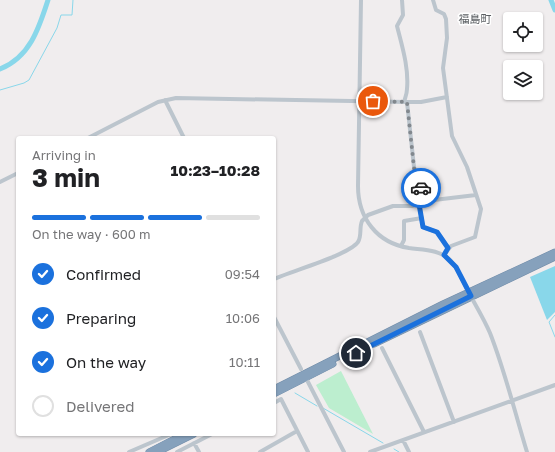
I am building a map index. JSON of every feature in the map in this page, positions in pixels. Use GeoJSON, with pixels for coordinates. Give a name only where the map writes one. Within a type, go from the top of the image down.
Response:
{"type":"FeatureCollection","features":[{"type":"Feature","properties":{"kind":"highway"},"geometry":{"type":"LineString","coordinates":[[276,388],[555,252]]}},
{"type":"Feature","properties":{"kind":"highway"},"geometry":{"type":"LineString","coordinates":[[276,393],[470,294],[555,257]]}},
{"type":"Feature","properties":{"kind":"highway"},"geometry":{"type":"LineString","coordinates":[[149,452],[180,436]]}},
{"type":"Feature","properties":{"kind":"highway"},"geometry":{"type":"LineString","coordinates":[[158,452],[190,436]]}},
{"type":"Feature","properties":{"kind":"street"},"geometry":{"type":"LineString","coordinates":[[361,0],[358,196],[364,218],[374,231],[382,238],[401,246],[429,250],[444,255],[456,267],[491,338],[527,452]]}},
{"type":"Feature","properties":{"kind":"street"},"geometry":{"type":"LineString","coordinates":[[402,0],[404,15],[397,26],[402,41],[407,72],[406,102],[414,168],[419,179],[422,218],[425,229],[437,232],[448,248]]}},
{"type":"Feature","properties":{"kind":"street"},"geometry":{"type":"LineString","coordinates":[[433,0],[436,10],[444,14],[446,19],[447,38],[443,68],[452,136],[467,167],[482,212],[475,237],[448,248],[444,255]]}},
{"type":"Feature","properties":{"kind":"street"},"geometry":{"type":"LineString","coordinates":[[92,136],[165,100],[192,98],[420,102],[447,97]]}},
{"type":"Feature","properties":{"kind":"street"},"geometry":{"type":"LineString","coordinates":[[165,100],[183,136]]}},
{"type":"Feature","properties":{"kind":"street"},"geometry":{"type":"LineString","coordinates":[[0,182],[16,174]]}},
{"type":"Feature","properties":{"kind":"street"},"geometry":{"type":"LineString","coordinates":[[276,278],[330,258],[355,245],[359,240],[361,223],[364,218],[393,206],[421,204],[476,195]]}},
{"type":"Feature","properties":{"kind":"street"},"geometry":{"type":"LineString","coordinates":[[401,246],[404,240],[404,221],[422,218]]}},
{"type":"Feature","properties":{"kind":"street"},"geometry":{"type":"LineString","coordinates":[[276,322],[301,369]]}},
{"type":"Feature","properties":{"kind":"street"},"geometry":{"type":"LineString","coordinates":[[420,332],[454,422]]}},
{"type":"Feature","properties":{"kind":"street"},"geometry":{"type":"LineString","coordinates":[[382,348],[424,432]]}},
{"type":"Feature","properties":{"kind":"street"},"geometry":{"type":"LineString","coordinates":[[307,380],[344,452]]}},
{"type":"Feature","properties":{"kind":"street"},"geometry":{"type":"LineString","coordinates":[[370,452],[555,385]]}},
{"type":"Feature","properties":{"kind":"street"},"geometry":{"type":"LineString","coordinates":[[276,402],[281,399],[308,452]]}},
{"type":"Feature","properties":{"kind":"street"},"geometry":{"type":"LineString","coordinates":[[260,452],[297,431]]}},
{"type":"Feature","properties":{"kind":"street"},"geometry":{"type":"LineString","coordinates":[[129,452],[166,436]]}},
{"type":"Feature","properties":{"kind":"street"},"geometry":{"type":"LineString","coordinates":[[177,452],[208,436]]}},
{"type":"Feature","properties":{"kind":"street"},"geometry":{"type":"LineString","coordinates":[[403,440],[409,452]]}},
{"type":"Feature","properties":{"kind":"street"},"geometry":{"type":"LineString","coordinates":[[194,443],[199,452]]}},
{"type":"Feature","properties":{"kind":"green space"},"geometry":{"type":"Polygon","coordinates":[[[341,371],[373,434],[329,408],[316,385],[341,371]]]}},
{"type":"Feature","properties":{"kind":"water"},"geometry":{"type":"Polygon","coordinates":[[[555,266],[555,312],[547,320],[530,277],[555,266]]]}},
{"type":"Feature","properties":{"kind":"waterway"},"geometry":{"type":"LineString","coordinates":[[0,69],[10,64],[26,49],[37,31],[48,0]]}},
{"type":"Feature","properties":{"kind":"waterway"},"geometry":{"type":"LineString","coordinates":[[0,90],[24,83],[29,80],[57,28],[61,15],[72,15],[73,0]]}},
{"type":"Feature","properties":{"kind":"waterway"},"geometry":{"type":"LineString","coordinates":[[551,0],[555,10]]}},
{"type":"Feature","properties":{"kind":"waterway"},"geometry":{"type":"LineString","coordinates":[[555,315],[549,322],[555,337]]}},
{"type":"Feature","properties":{"kind":"waterway"},"geometry":{"type":"LineString","coordinates":[[295,393],[317,406]]}},
{"type":"Feature","properties":{"kind":"waterway"},"geometry":{"type":"LineString","coordinates":[[323,408],[383,443]]}},
{"type":"Feature","properties":{"kind":"waterway"},"geometry":{"type":"LineString","coordinates":[[394,449],[399,452]]}},
{"type":"Feature","properties":{"kind":"way so far"},"geometry":{"type":"LineString","coordinates":[[373,101],[407,102],[408,122],[414,152],[414,168],[421,188]]}},
{"type":"Feature","properties":{"kind":"district","name":"福島町"},"geometry":{"type":"Point","coordinates":[475,19]}},
{"type":"Feature","properties":{"kind":"route"},"geometry":{"type":"LineString","coordinates":[[356,353],[471,296],[456,267],[444,255],[448,248],[437,232],[434,230],[425,229],[423,227],[422,211],[419,204],[423,203],[421,188]]}}]}
